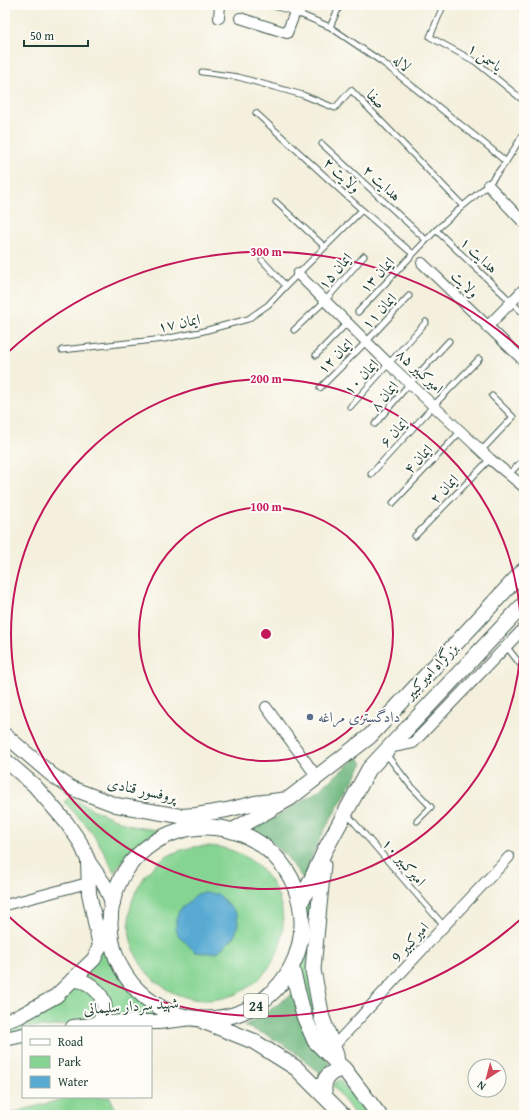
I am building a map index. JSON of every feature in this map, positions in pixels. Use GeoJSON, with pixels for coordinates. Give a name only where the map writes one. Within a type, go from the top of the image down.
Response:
{"type":"FeatureCollection","features":[{"type":"Feature","properties":{"kind":"main road","name":"بزرگراه امیرکبیر"},"geometry":{"type":"LineString","coordinates":[[232,831],[290,798],[370,736],[524,570]]}},
{"type":"Feature","properties":{"kind":"main road","name":"بزرگراه امیرکبیر"},"geometry":{"type":"LineString","coordinates":[[302,900],[324,852],[369,769],[524,604]]}},
{"type":"Feature","properties":{"kind":"main road","name":"پروفسور قنادی"},"geometry":{"type":"LineString","coordinates":[[5,736],[48,772],[71,788],[116,805],[180,816],[227,810],[255,803],[290,798]]}},
{"type":"Feature","properties":{"kind":"main road"},"geometry":{"type":"LineString","coordinates":[[5,760],[34,785],[66,822],[80,842],[88,860],[104,884],[112,910]]}},
{"type":"Feature","properties":{"kind":"main road"},"geometry":{"type":"LineString","coordinates":[[34,785],[45,782],[48,772]]}},
{"type":"Feature","properties":{"kind":"main road"},"geometry":{"type":"LineString","coordinates":[[54,808],[58,795],[65,788],[71,788]]}},
{"type":"Feature","properties":{"kind":"main road","name":"24"},"geometry":{"type":"LineString","coordinates":[[195,1018],[226,1017],[253,1008],[275,991],[292,969],[297,948],[302,900],[294,881],[276,855],[250,836],[232,831],[192,827],[179,830],[158,840],[139,854],[124,872],[115,894],[112,910],[112,940],[119,963],[132,983],[149,1000],[169,1011],[195,1018],[253,1041],[296,1068],[343,1115]]}},
{"type":"Feature","properties":{"kind":"main road","name":"24"},"geometry":{"type":"LineString","coordinates":[[324,852],[313,970],[322,1018],[341,1066],[379,1115]]}},
{"type":"Feature","properties":{"kind":"main road"},"geometry":{"type":"LineString","coordinates":[[88,860],[89,893],[96,920],[100,946]]}},
{"type":"Feature","properties":{"kind":"main road","name":"شهید سردار سلیمانی"},"geometry":{"type":"LineString","coordinates":[[5,1021],[20,1016],[56,996],[94,959],[112,910]]}},
{"type":"Feature","properties":{"kind":"main road"},"geometry":{"type":"LineString","coordinates":[[292,969],[304,1016],[315,1042],[341,1066],[327,1077],[323,1090],[325,1096]]}},
{"type":"Feature","properties":{"kind":"main road"},"geometry":{"type":"LineString","coordinates":[[72,980],[80,981],[92,986],[100,994],[105,1006],[102,1017],[95,1025]]}},
{"type":"Feature","properties":{"kind":"main road","name":"شهید سردار سلیمانی"},"geometry":{"type":"LineString","coordinates":[[84,1026],[121,1022],[159,1022],[195,1018]]}},
{"type":"Feature","properties":{"kind":"main road"},"geometry":{"type":"LineString","coordinates":[[5,1039],[22,1035]]}},
{"type":"Feature","properties":{"kind":"street"},"geometry":{"type":"LineString","coordinates":[[219,18],[220,5]]}},
{"type":"Feature","properties":{"kind":"street"},"geometry":{"type":"LineString","coordinates":[[240,18],[287,33],[298,14]]}},
{"type":"Feature","properties":{"kind":"street"},"geometry":{"type":"LineString","coordinates":[[488,185],[524,223]]}},
{"type":"Feature","properties":{"kind":"street","name":"ولایت"},"geometry":{"type":"LineString","coordinates":[[422,263],[524,361]]}},
{"type":"Feature","properties":{"kind":"street","name":"امیرکبیر ۸۵"},"geometry":{"type":"LineString","coordinates":[[298,274],[481,451],[524,487]]}},
{"type":"Feature","properties":{"kind":"street"},"geometry":{"type":"LineString","coordinates":[[487,326],[524,289]]}},
{"type":"Feature","properties":{"kind":"street"},"geometry":{"type":"LineString","coordinates":[[386,750],[413,742],[524,628]]}},
{"type":"Feature","properties":{"kind":"street"},"geometry":{"type":"LineString","coordinates":[[266,707],[316,777]]}},
{"type":"Feature","properties":{"kind":"street","name":"امیرکبیر 9"},"geometry":{"type":"LineString","coordinates":[[333,1047],[509,857]]}},
{"type":"Feature","properties":{"kind":"street"},"geometry":{"type":"LineString","coordinates":[[5,905],[89,884]]}},
{"type":"Feature","properties":{"kind":"lane","name":"لاله"},"geometry":{"type":"LineString","coordinates":[[270,5],[330,27],[382,62],[506,162]]}},
{"type":"Feature","properties":{"kind":"lane"},"geometry":{"type":"LineString","coordinates":[[298,14],[305,5]]}},
{"type":"Feature","properties":{"kind":"lane"},"geometry":{"type":"LineString","coordinates":[[330,27],[340,5]]}},
{"type":"Feature","properties":{"kind":"lane","name":"یاسمن ۱"},"geometry":{"type":"LineString","coordinates":[[443,5],[430,37],[476,62],[524,101]]}},
{"type":"Feature","properties":{"kind":"lane"},"geometry":{"type":"LineString","coordinates":[[520,5],[524,10]]}},
{"type":"Feature","properties":{"kind":"lane","name":"صفا"},"geometry":{"type":"LineString","coordinates":[[202,72],[238,77],[303,95],[334,108],[351,90],[463,206]]}},
{"type":"Feature","properties":{"kind":"lane","name":"ولایت ۲"},"geometry":{"type":"LineString","coordinates":[[256,113],[362,210],[413,254]]}},
{"type":"Feature","properties":{"kind":"lane","name":"ایمان ۱۳"},"geometry":{"type":"LineString","coordinates":[[358,312],[436,230],[488,185],[524,135]]}},
{"type":"Feature","properties":{"kind":"lane","name":"هدایت ۲"},"geometry":{"type":"LineString","coordinates":[[322,144],[426,240]]}},
{"type":"Feature","properties":{"kind":"lane"},"geometry":{"type":"LineString","coordinates":[[276,202],[325,247]]}},
{"type":"Feature","properties":{"kind":"lane","name":"ایمان ۱۷"},"geometry":{"type":"LineString","coordinates":[[62,350],[164,339],[200,332],[248,319],[268,305],[362,210]]}},
{"type":"Feature","properties":{"kind":"lane","name":"هدایت ۱"},"geometry":{"type":"LineString","coordinates":[[436,230],[524,314]]}},
{"type":"Feature","properties":{"kind":"lane","name":"ایمان ۱۵"},"geometry":{"type":"LineString","coordinates":[[294,330],[325,301],[364,256]]}},
{"type":"Feature","properties":{"kind":"lane"},"geometry":{"type":"LineString","coordinates":[[262,260],[286,286]]}},
{"type":"Feature","properties":{"kind":"lane","name":"ایمان ۱۱"},"geometry":{"type":"LineString","coordinates":[[367,341],[409,296]]}},
{"type":"Feature","properties":{"kind":"lane","name":"ایمان ۱۰"},"geometry":{"type":"LineString","coordinates":[[350,407],[426,322]]}},
{"type":"Feature","properties":{"kind":"lane"},"geometry":{"type":"LineString","coordinates":[[316,355],[347,323]]}},
{"type":"Feature","properties":{"kind":"lane","name":"ایمان ۱۲"},"geometry":{"type":"LineString","coordinates":[[320,388],[367,341]]}},
{"type":"Feature","properties":{"kind":"lane","name":"ایمان ۸"},"geometry":{"type":"LineString","coordinates":[[375,424],[410,383],[449,342]]}},
{"type":"Feature","properties":{"kind":"lane","name":"ایمان ۶"},"geometry":{"type":"LineString","coordinates":[[371,474],[434,405],[479,359]]}},
{"type":"Feature","properties":{"kind":"lane"},"geometry":{"type":"LineString","coordinates":[[481,451],[513,417],[492,396]]}},
{"type":"Feature","properties":{"kind":"lane","name":"ایمان ۴"},"geometry":{"type":"LineString","coordinates":[[393,503],[461,431]]}},
{"type":"Feature","properties":{"kind":"lane","name":"ایمان ۲"},"geometry":{"type":"LineString","coordinates":[[415,536],[490,459]]}},
{"type":"Feature","properties":{"kind":"lane"},"geometry":{"type":"LineString","coordinates":[[509,474],[524,460]]}},
{"type":"Feature","properties":{"kind":"lane"},"geometry":{"type":"LineString","coordinates":[[506,646],[524,668]]}},
{"type":"Feature","properties":{"kind":"lane"},"geometry":{"type":"LineString","coordinates":[[386,750],[410,785],[431,807],[417,821]]}},
{"type":"Feature","properties":{"kind":"lane","name":"امیرکبیر ۱۰"},"geometry":{"type":"LineString","coordinates":[[346,813],[444,926]]}},
{"type":"Feature","properties":{"kind":"green space"},"geometry":{"type":"Polygon","coordinates":[[[357,757],[363,763],[324,831],[313,853],[304,880],[286,856],[273,843],[252,829],[276,817],[319,790],[357,757]]]}},
{"type":"Feature","properties":{"kind":"green space"},"geometry":{"type":"Polygon","coordinates":[[[69,797],[96,811],[132,826],[161,831],[131,849],[114,872],[102,848],[88,827],[64,802],[69,797]]]}},
{"type":"Feature","properties":{"kind":"green space"},"geometry":{"type":"Polygon","coordinates":[[[198,846],[214,846],[236,852],[261,868],[277,893],[282,908],[282,938],[277,953],[261,978],[249,987],[228,997],[214,1000],[198,1000],[184,997],[170,991],[157,983],[146,972],[132,945],[129,931],[129,915],[132,901],[138,887],[146,874],[157,863],[184,849],[198,846]]]}},
{"type":"Feature","properties":{"kind":"green space"},"geometry":{"type":"Polygon","coordinates":[[[324,852],[314,958],[336,1055],[315,1041],[292,969],[297,948],[302,900],[324,852]]]}},
{"type":"Feature","properties":{"kind":"green space"},"geometry":{"type":"Polygon","coordinates":[[[107,935],[120,972],[139,996],[156,1008],[175,1018],[105,1020],[109,1013],[80,977],[107,935]]]}},
{"type":"Feature","properties":{"kind":"green space"},"geometry":{"type":"Polygon","coordinates":[[[72,985],[89,990],[100,1007],[95,1020],[55,1026],[22,1026],[22,1032],[9,1034],[8,1028],[26,1019],[72,985]]]}},
{"type":"Feature","properties":{"kind":"green space"},"geometry":{"type":"Polygon","coordinates":[[[292,994],[330,1065],[320,1074],[291,1049],[267,1035],[244,1026],[263,1015],[292,994]]]}},
{"type":"Feature","properties":{"kind":"green space"},"geometry":{"type":"Polygon","coordinates":[[[339,1079],[367,1115],[355,1115],[333,1085],[339,1079]]]}},
{"type":"Feature","properties":{"kind":"green space"},"geometry":{"type":"Polygon","coordinates":[[[67,1098],[110,1098],[118,1115],[8,1115],[7,1114],[67,1098]]]}},
{"type":"Feature","properties":{"kind":"water"},"geometry":{"type":"Polygon","coordinates":[[[197,894],[218,894],[237,914],[238,923],[235,936],[218,952],[195,952],[178,935],[176,929],[176,919],[179,911],[197,894]]]}},
{"type":"Feature","properties":{"kind":"place","name":"دادگستری مراغه"},"geometry":{"type":"Point","coordinates":[310,717]}}]}
